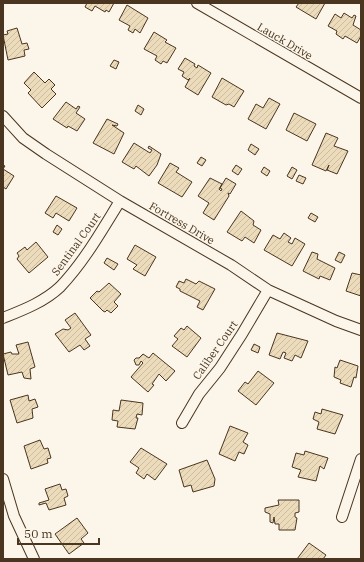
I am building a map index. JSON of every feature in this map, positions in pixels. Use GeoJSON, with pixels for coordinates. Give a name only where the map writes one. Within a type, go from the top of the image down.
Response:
{"type":"FeatureCollection","features":[{"type":"Feature","properties":{"kind":"street","name":"Lauck Drive"},"geometry":{"type":"LineString","coordinates":[[197,3],[361,98]]}},
{"type":"Feature","properties":{"kind":"street","name":"Fortress Drive"},"geometry":{"type":"LineString","coordinates":[[3,116],[22,138],[120,201],[231,265],[268,290],[336,321],[361,330]]}},
{"type":"Feature","properties":{"kind":"street","name":"Sentinal Court"},"geometry":{"type":"LineString","coordinates":[[3,318],[24,310],[59,288],[96,241],[120,201]]}},
{"type":"Feature","properties":{"kind":"street","name":"Caliber Court"},"geometry":{"type":"LineString","coordinates":[[182,423],[198,394],[220,368],[268,290]]}},
{"type":"Feature","properties":{"kind":"street"},"geometry":{"type":"LineString","coordinates":[[342,517],[361,459]]}},
{"type":"Feature","properties":{"kind":"street"},"geometry":{"type":"LineString","coordinates":[[3,479],[14,516],[34,559]]}},
{"type":"Feature","properties":{"kind":"building"},"geometry":{"type":"Polygon","coordinates":[[[87,3],[114,3],[109,12],[106,10],[105,12],[95,6],[92,11],[85,7],[87,3]]]}},
{"type":"Feature","properties":{"kind":"building"},"geometry":{"type":"Polygon","coordinates":[[[299,3],[325,3],[316,19],[296,7],[299,3]]]}},
{"type":"Feature","properties":{"kind":"building"},"geometry":{"type":"Polygon","coordinates":[[[127,5],[148,18],[140,33],[135,29],[133,33],[128,30],[130,26],[119,20],[127,5]]]}},
{"type":"Feature","properties":{"kind":"building"},"geometry":{"type":"Polygon","coordinates":[[[344,13],[352,18],[354,15],[356,16],[353,25],[361,30],[361,36],[357,43],[345,36],[343,39],[336,34],[337,31],[328,26],[335,14],[341,18],[344,13]]]}},
{"type":"Feature","properties":{"kind":"building"},"geometry":{"type":"Polygon","coordinates":[[[17,28],[22,44],[27,43],[29,49],[24,50],[25,56],[8,60],[3,35],[8,34],[7,31],[17,28]]]}},
{"type":"Feature","properties":{"kind":"building"},"geometry":{"type":"Polygon","coordinates":[[[154,32],[167,40],[165,42],[176,48],[167,63],[163,61],[161,64],[155,60],[157,56],[144,49],[154,32]]]}},
{"type":"Feature","properties":{"kind":"building"},"geometry":{"type":"Polygon","coordinates":[[[185,58],[195,64],[194,66],[197,68],[198,65],[211,73],[198,95],[185,87],[190,78],[188,80],[182,76],[184,72],[178,69],[185,58]]]}},
{"type":"Feature","properties":{"kind":"building"},"geometry":{"type":"Polygon","coordinates":[[[114,60],[119,62],[116,69],[110,66],[114,60]]]}},
{"type":"Feature","properties":{"kind":"building"},"geometry":{"type":"Polygon","coordinates":[[[34,72],[45,83],[49,79],[55,85],[51,89],[56,94],[42,108],[28,93],[31,90],[24,83],[34,72]]]}},
{"type":"Feature","properties":{"kind":"building"},"geometry":{"type":"Polygon","coordinates":[[[222,78],[244,91],[234,107],[229,104],[226,105],[212,97],[222,78]]]}},
{"type":"Feature","properties":{"kind":"building"},"geometry":{"type":"Polygon","coordinates":[[[269,98],[280,104],[266,129],[248,119],[256,104],[263,108],[269,98]]]}},
{"type":"Feature","properties":{"kind":"building"},"geometry":{"type":"Polygon","coordinates":[[[66,102],[76,109],[78,106],[80,107],[76,113],[85,119],[77,131],[68,126],[67,128],[53,119],[66,102]]]}},
{"type":"Feature","properties":{"kind":"building"},"geometry":{"type":"Polygon","coordinates":[[[138,105],[144,109],[141,115],[135,111],[138,105]]]}},
{"type":"Feature","properties":{"kind":"building"},"geometry":{"type":"Polygon","coordinates":[[[294,113],[316,124],[307,141],[286,130],[294,113]]]}},
{"type":"Feature","properties":{"kind":"building"},"geometry":{"type":"Polygon","coordinates":[[[107,119],[118,124],[117,126],[112,125],[124,133],[114,154],[93,143],[107,119]]]}},
{"type":"Feature","properties":{"kind":"building"},"geometry":{"type":"Polygon","coordinates":[[[326,133],[338,138],[334,146],[348,151],[337,174],[327,170],[329,165],[326,171],[312,165],[326,133]]]}},
{"type":"Feature","properties":{"kind":"building"},"geometry":{"type":"Polygon","coordinates":[[[134,143],[150,153],[152,150],[148,148],[149,146],[161,154],[157,165],[149,176],[136,166],[134,169],[122,162],[134,143]]]}},
{"type":"Feature","properties":{"kind":"building"},"geometry":{"type":"Polygon","coordinates":[[[251,144],[259,149],[255,155],[248,150],[251,144]]]}},
{"type":"Feature","properties":{"kind":"building"},"geometry":{"type":"Polygon","coordinates":[[[201,157],[206,160],[202,166],[197,163],[201,157]]]}},
{"type":"Feature","properties":{"kind":"building"},"geometry":{"type":"Polygon","coordinates":[[[170,163],[179,168],[176,172],[192,182],[182,197],[158,183],[170,163]]]}},
{"type":"Feature","properties":{"kind":"building"},"geometry":{"type":"Polygon","coordinates":[[[236,165],[242,169],[238,175],[232,171],[236,165]]]}},
{"type":"Feature","properties":{"kind":"building"},"geometry":{"type":"Polygon","coordinates":[[[264,167],[270,171],[267,176],[261,172],[264,167]]]}},
{"type":"Feature","properties":{"kind":"building"},"geometry":{"type":"Polygon","coordinates":[[[292,167],[297,170],[292,179],[287,176],[292,167]]]}},
{"type":"Feature","properties":{"kind":"building"},"geometry":{"type":"Polygon","coordinates":[[[3,169],[14,176],[6,189],[3,187],[3,169]]]}},
{"type":"Feature","properties":{"kind":"building"},"geometry":{"type":"Polygon","coordinates":[[[299,175],[306,178],[303,184],[296,181],[299,175]]]}},
{"type":"Feature","properties":{"kind":"building"},"geometry":{"type":"Polygon","coordinates":[[[210,178],[222,184],[219,189],[221,191],[222,189],[220,188],[226,178],[236,184],[230,194],[228,193],[229,196],[214,220],[203,213],[209,203],[198,196],[210,178]]]}},
{"type":"Feature","properties":{"kind":"building"},"geometry":{"type":"Polygon","coordinates":[[[56,196],[77,208],[69,221],[56,213],[53,218],[45,213],[56,196]]]}},
{"type":"Feature","properties":{"kind":"building"},"geometry":{"type":"Polygon","coordinates":[[[241,211],[254,221],[253,225],[261,230],[254,243],[245,237],[242,241],[227,232],[241,211]]]}},
{"type":"Feature","properties":{"kind":"building"},"geometry":{"type":"Polygon","coordinates":[[[311,213],[318,217],[315,222],[308,218],[311,213]]]}},
{"type":"Feature","properties":{"kind":"building"},"geometry":{"type":"Polygon","coordinates":[[[57,225],[62,229],[58,235],[53,232],[57,225]]]}},
{"type":"Feature","properties":{"kind":"building"},"geometry":{"type":"Polygon","coordinates":[[[284,233],[291,238],[288,242],[292,244],[295,238],[305,244],[292,266],[264,250],[273,235],[280,239],[284,233]]]}},
{"type":"Feature","properties":{"kind":"building"},"geometry":{"type":"Polygon","coordinates":[[[36,242],[48,257],[29,273],[17,259],[19,256],[17,253],[25,247],[27,250],[36,242]]]}},
{"type":"Feature","properties":{"kind":"building"},"geometry":{"type":"Polygon","coordinates":[[[135,245],[156,257],[145,276],[133,269],[137,265],[127,259],[135,245]]]}},
{"type":"Feature","properties":{"kind":"building"},"geometry":{"type":"Polygon","coordinates":[[[312,252],[318,254],[317,259],[335,268],[330,280],[320,276],[319,279],[303,271],[312,252]]]}},
{"type":"Feature","properties":{"kind":"building"},"geometry":{"type":"Polygon","coordinates":[[[339,252],[345,255],[341,263],[335,260],[339,252]]]}},
{"type":"Feature","properties":{"kind":"building"},"geometry":{"type":"Polygon","coordinates":[[[107,258],[118,264],[114,270],[104,263],[107,258]]]}},
{"type":"Feature","properties":{"kind":"building"},"geometry":{"type":"Polygon","coordinates":[[[352,273],[361,275],[361,296],[346,291],[352,273]]]}},
{"type":"Feature","properties":{"kind":"building"},"geometry":{"type":"Polygon","coordinates":[[[186,279],[196,284],[199,281],[215,289],[203,310],[197,307],[200,301],[180,291],[180,289],[176,287],[179,281],[184,283],[186,279]]]}},
{"type":"Feature","properties":{"kind":"building"},"geometry":{"type":"Polygon","coordinates":[[[109,283],[121,294],[114,302],[118,306],[111,313],[107,310],[105,312],[103,311],[90,298],[109,283]]]}},
{"type":"Feature","properties":{"kind":"building"},"geometry":{"type":"Polygon","coordinates":[[[75,313],[91,335],[85,339],[90,346],[84,350],[80,345],[69,352],[55,334],[63,329],[68,330],[71,328],[65,320],[75,313]]]}},
{"type":"Feature","properties":{"kind":"building"},"geometry":{"type":"Polygon","coordinates":[[[187,326],[201,338],[187,357],[172,346],[178,339],[174,336],[181,328],[184,330],[187,326]]]}},
{"type":"Feature","properties":{"kind":"building"},"geometry":{"type":"Polygon","coordinates":[[[277,333],[308,341],[301,358],[295,355],[292,361],[284,358],[286,353],[283,352],[280,359],[269,355],[277,333]]]}},
{"type":"Feature","properties":{"kind":"building"},"geometry":{"type":"Polygon","coordinates":[[[28,342],[35,367],[30,369],[31,379],[24,378],[22,372],[8,375],[3,354],[11,352],[12,354],[19,354],[16,345],[28,342]]]}},
{"type":"Feature","properties":{"kind":"building"},"geometry":{"type":"Polygon","coordinates":[[[254,344],[260,347],[258,353],[251,350],[254,344]]]}},
{"type":"Feature","properties":{"kind":"building"},"geometry":{"type":"Polygon","coordinates":[[[153,353],[175,371],[166,381],[159,374],[152,384],[154,385],[148,392],[131,377],[143,363],[141,361],[139,365],[136,365],[134,360],[143,354],[149,358],[153,353]]]}},
{"type":"Feature","properties":{"kind":"building"},"geometry":{"type":"Polygon","coordinates":[[[340,360],[358,366],[356,378],[354,377],[351,387],[340,383],[341,380],[334,377],[335,367],[337,368],[340,360]]]}},
{"type":"Feature","properties":{"kind":"building"},"geometry":{"type":"Polygon","coordinates":[[[258,371],[274,383],[256,405],[238,391],[245,382],[248,384],[258,371]]]}},
{"type":"Feature","properties":{"kind":"building"},"geometry":{"type":"Polygon","coordinates":[[[28,395],[29,401],[35,399],[38,407],[32,409],[33,418],[17,423],[10,400],[28,395]]]}},
{"type":"Feature","properties":{"kind":"building"},"geometry":{"type":"Polygon","coordinates":[[[121,400],[143,403],[142,415],[137,414],[136,418],[138,418],[135,429],[117,427],[118,421],[112,420],[113,410],[119,411],[121,400]]]}},
{"type":"Feature","properties":{"kind":"building"},"geometry":{"type":"Polygon","coordinates":[[[322,409],[343,415],[335,434],[317,429],[319,422],[313,419],[315,412],[321,414],[322,409]]]}},
{"type":"Feature","properties":{"kind":"building"},"geometry":{"type":"Polygon","coordinates":[[[230,426],[248,433],[243,442],[248,445],[244,454],[239,452],[235,461],[219,454],[230,426]]]}},
{"type":"Feature","properties":{"kind":"building"},"geometry":{"type":"Polygon","coordinates":[[[40,440],[44,449],[48,448],[51,458],[47,459],[48,463],[31,469],[24,446],[40,440]]]}},
{"type":"Feature","properties":{"kind":"building"},"geometry":{"type":"Polygon","coordinates":[[[141,448],[167,464],[155,480],[147,474],[144,479],[136,473],[139,468],[130,462],[141,448]]]}},
{"type":"Feature","properties":{"kind":"building"},"geometry":{"type":"Polygon","coordinates":[[[305,451],[328,458],[324,469],[320,466],[316,481],[298,477],[301,470],[292,467],[296,453],[304,455],[305,451]]]}},
{"type":"Feature","properties":{"kind":"building"},"geometry":{"type":"Polygon","coordinates":[[[207,460],[215,479],[214,486],[193,492],[191,485],[184,487],[179,470],[207,460]]]}},
{"type":"Feature","properties":{"kind":"building"},"geometry":{"type":"Polygon","coordinates":[[[60,484],[62,490],[66,489],[68,496],[64,498],[66,505],[49,510],[46,503],[39,505],[39,503],[49,500],[45,489],[60,484]]]}},
{"type":"Feature","properties":{"kind":"building"},"geometry":{"type":"Polygon","coordinates":[[[278,500],[299,500],[299,512],[295,513],[295,517],[297,518],[295,530],[279,530],[279,524],[275,524],[274,517],[273,523],[270,522],[270,514],[265,512],[265,508],[279,505],[278,500]]]}},
{"type":"Feature","properties":{"kind":"building"},"geometry":{"type":"Polygon","coordinates":[[[77,518],[88,533],[81,539],[84,543],[69,554],[55,534],[77,518]]]}},
{"type":"Feature","properties":{"kind":"building"},"geometry":{"type":"Polygon","coordinates":[[[309,543],[326,555],[323,559],[297,559],[309,543]]]}}]}
